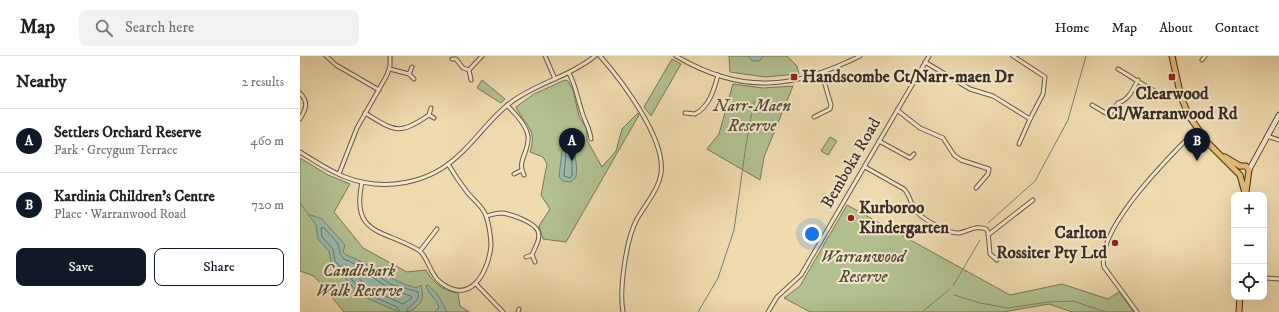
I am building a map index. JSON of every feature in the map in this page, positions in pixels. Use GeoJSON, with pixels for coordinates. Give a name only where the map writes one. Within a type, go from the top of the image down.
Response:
{"type":"FeatureCollection","features":[{"type":"Feature","properties":{"kind":"main road"},"geometry":{"type":"LineString","coordinates":[[1172,56],[1181,97],[1197,129],[1239,174],[1244,192]]}},
{"type":"Feature","properties":{"kind":"main road"},"geometry":{"type":"LineString","coordinates":[[1239,174],[1246,169],[1259,151],[1279,115]]}},
{"type":"Feature","properties":{"kind":"main road"},"geometry":{"type":"LineString","coordinates":[[1224,157],[1246,169]]}},
{"type":"Feature","properties":{"kind":"main road"},"geometry":{"type":"LineString","coordinates":[[1239,174],[1244,176],[1246,169]]}},
{"type":"Feature","properties":{"kind":"main road"},"geometry":{"type":"LineString","coordinates":[[1245,192],[1246,169]]}},
{"type":"Feature","properties":{"kind":"main road"},"geometry":{"type":"LineString","coordinates":[[1239,312],[1240,300]]}},
{"type":"Feature","properties":{"kind":"street"},"geometry":{"type":"LineString","coordinates":[[326,56],[336,65],[378,90]]}},
{"type":"Feature","properties":{"kind":"street"},"geometry":{"type":"LineString","coordinates":[[339,174],[357,128],[390,69],[390,56]]}},
{"type":"Feature","properties":{"kind":"street"},"geometry":{"type":"LineString","coordinates":[[469,70],[482,56]]}},
{"type":"Feature","properties":{"kind":"street"},"geometry":{"type":"LineString","coordinates":[[545,56],[555,79]]}},
{"type":"Feature","properties":{"kind":"street"},"geometry":{"type":"LineString","coordinates":[[300,152],[339,174],[362,182],[385,185],[406,183],[426,177],[448,164],[463,151],[507,105],[523,94],[569,73],[595,56]]}},
{"type":"Feature","properties":{"kind":"street"},"geometry":{"type":"LineString","coordinates":[[600,56],[617,76],[641,111],[657,145],[661,163],[659,181],[634,225],[630,237],[624,280],[623,312]]}},
{"type":"Feature","properties":{"kind":"street"},"geometry":{"type":"LineString","coordinates":[[676,56],[697,67],[718,75],[748,82],[772,83],[797,80],[822,74],[860,56]]}},
{"type":"Feature","properties":{"kind":"street","name":"Bemboka Road"},"geometry":{"type":"LineString","coordinates":[[768,312],[777,297],[801,275],[929,56]]}},
{"type":"Feature","properties":{"kind":"street"},"geometry":{"type":"LineString","coordinates":[[1013,56],[1046,77],[1042,94],[1019,144]]}},
{"type":"Feature","properties":{"kind":"street"},"geometry":{"type":"LineString","coordinates":[[1202,60],[1205,56]]}},
{"type":"Feature","properties":{"kind":"street"},"geometry":{"type":"LineString","coordinates":[[452,59],[456,59],[463,68],[469,70]]}},
{"type":"Feature","properties":{"kind":"street"},"geometry":{"type":"LineString","coordinates":[[925,62],[970,89],[992,96],[1030,119]]}},
{"type":"Feature","properties":{"kind":"street"},"geometry":{"type":"LineString","coordinates":[[409,74],[412,67]]}},
{"type":"Feature","properties":{"kind":"street"},"geometry":{"type":"LineString","coordinates":[[1118,68],[1165,96],[1175,99],[1181,97]]}},
{"type":"Feature","properties":{"kind":"street"},"geometry":{"type":"LineString","coordinates":[[390,69],[409,74],[414,79]]}},
{"type":"Feature","properties":{"kind":"street"},"geometry":{"type":"LineString","coordinates":[[469,70],[472,80]]}},
{"type":"Feature","properties":{"kind":"street"},"geometry":{"type":"LineString","coordinates":[[569,73],[589,126],[591,139]]}},
{"type":"Feature","properties":{"kind":"street"},"geometry":{"type":"LineString","coordinates":[[814,117],[830,109],[832,105],[822,74]]}},
{"type":"Feature","properties":{"kind":"street"},"geometry":{"type":"LineString","coordinates":[[685,113],[695,114],[704,106],[712,94],[718,75]]}},
{"type":"Feature","properties":{"kind":"street"},"geometry":{"type":"LineString","coordinates":[[1092,105],[1109,114],[1118,103],[1123,102],[1128,98],[1138,80]]}},
{"type":"Feature","properties":{"kind":"street"},"geometry":{"type":"LineString","coordinates":[[300,93],[305,98],[307,104],[300,119]]}},
{"type":"Feature","properties":{"kind":"street"},"geometry":{"type":"LineString","coordinates":[[507,105],[525,127],[528,137],[528,145],[522,160],[522,170],[524,175]]}},
{"type":"Feature","properties":{"kind":"street"},"geometry":{"type":"LineString","coordinates":[[365,113],[389,127],[398,130],[411,127],[429,115],[431,108]]}},
{"type":"Feature","properties":{"kind":"street"},"geometry":{"type":"LineString","coordinates":[[897,110],[920,128],[943,138],[954,155],[961,160],[989,169],[988,174],[976,188]]}},
{"type":"Feature","properties":{"kind":"street"},"geometry":{"type":"LineString","coordinates":[[429,115],[434,118]]}},
{"type":"Feature","properties":{"kind":"street"},"geometry":{"type":"LineString","coordinates":[[1137,312],[1104,267],[1102,260],[1104,250],[1112,233],[1143,186],[1197,129]]}},
{"type":"Feature","properties":{"kind":"street"},"geometry":{"type":"LineString","coordinates":[[1267,136],[1279,140]]}},
{"type":"Feature","properties":{"kind":"street"},"geometry":{"type":"LineString","coordinates":[[879,141],[910,158],[914,154]]}},
{"type":"Feature","properties":{"kind":"street"},"geometry":{"type":"LineString","coordinates":[[362,182],[359,206],[366,223],[376,231],[420,251],[425,256],[433,274],[443,284],[450,287],[463,289],[476,284],[481,277],[490,247],[486,216],[448,164]]}},
{"type":"Feature","properties":{"kind":"street"},"geometry":{"type":"LineString","coordinates":[[865,166],[904,189],[908,193],[914,208],[920,215],[945,230],[956,233],[981,227],[986,229],[990,254],[997,260]]}},
{"type":"Feature","properties":{"kind":"street"},"geometry":{"type":"LineString","coordinates":[[514,174],[522,170]]}},
{"type":"Feature","properties":{"kind":"street"},"geometry":{"type":"LineString","coordinates":[[988,235],[1033,200]]}},
{"type":"Feature","properties":{"kind":"street"},"geometry":{"type":"LineString","coordinates":[[486,216],[500,213],[510,214],[534,226],[538,231],[538,240],[532,255],[535,262]]}},
{"type":"Feature","properties":{"kind":"street"},"geometry":{"type":"LineString","coordinates":[[420,251],[437,229]]}},
{"type":"Feature","properties":{"kind":"street"},"geometry":{"type":"LineString","coordinates":[[526,257],[532,255]]}},
{"type":"Feature","properties":{"kind":"street"},"geometry":{"type":"LineString","coordinates":[[1267,278],[1279,279]]}},
{"type":"Feature","properties":{"kind":"street"},"geometry":{"type":"LineString","coordinates":[[476,284],[503,312]]}},
{"type":"Feature","properties":{"kind":"green space","name":"Narr-Maen Reserve"},"geometry":{"type":"Polygon","coordinates":[[[729,56],[787,56],[797,66],[799,74],[765,77],[730,72],[729,56]]]}},
{"type":"Feature","properties":{"kind":"green space"},"geometry":{"type":"Polygon","coordinates":[[[672,59],[681,64],[651,116],[644,107],[672,59]]]}},
{"type":"Feature","properties":{"kind":"green space"},"geometry":{"type":"Polygon","coordinates":[[[482,80],[505,99],[501,103],[477,88],[482,80]]]}},
{"type":"Feature","properties":{"kind":"green space"},"geometry":{"type":"Polygon","coordinates":[[[565,80],[568,81],[573,90],[579,116],[587,130],[587,140],[602,167],[616,151],[622,129],[638,113],[639,115],[566,242],[543,239],[539,226],[550,209],[541,195],[547,164],[543,157],[530,152],[532,144],[531,132],[516,107],[534,94],[565,80]]]}},
{"type":"Feature","properties":{"kind":"green space","name":"Narr-Maen Reserve"},"geometry":{"type":"Polygon","coordinates":[[[733,84],[763,88],[793,86],[764,157],[760,180],[707,149],[719,134],[733,84]]]}},
{"type":"Feature","properties":{"kind":"green space"},"geometry":{"type":"Polygon","coordinates":[[[830,137],[837,141],[828,155],[821,151],[830,137]]]}},
{"type":"Feature","properties":{"kind":"green space","name":"Candlebark Walk Reserve"},"geometry":{"type":"Polygon","coordinates":[[[300,158],[328,175],[350,184],[334,212],[363,248],[407,272],[426,270],[439,286],[458,293],[460,306],[469,312],[344,312],[314,276],[300,271],[300,158]]]}},
{"type":"Feature","properties":{"kind":"green space","name":"Warranwood Reserve"},"geometry":{"type":"Polygon","coordinates":[[[847,205],[1010,295],[1062,284],[1108,299],[1119,292],[1134,312],[1072,312],[1049,304],[1003,312],[810,312],[784,298],[800,286],[847,205]]]}},
{"type":"Feature","properties":{"kind":"water"},"geometry":{"type":"Polygon","coordinates":[[[748,56],[763,57],[759,61],[752,61],[748,56]]]}},
{"type":"Feature","properties":{"kind":"water"},"geometry":{"type":"Polygon","coordinates":[[[566,142],[569,143],[571,147],[576,163],[576,177],[571,182],[563,181],[559,177],[562,151],[566,142]]]}},
{"type":"Feature","properties":{"kind":"water"},"geometry":{"type":"Polygon","coordinates":[[[308,214],[322,219],[345,245],[343,252],[346,255],[407,285],[416,288],[421,285],[423,297],[420,303],[414,309],[406,312],[399,312],[360,295],[331,262],[329,251],[318,239],[316,225],[308,214]]]}},
{"type":"Feature","properties":{"kind":"water"},"geometry":{"type":"Polygon","coordinates":[[[428,285],[438,295],[447,312],[434,312],[439,308],[437,302],[427,289],[426,286],[428,285]]]}},
{"type":"Feature","properties":{"kind":"waterway"},"geometry":{"type":"LineString","coordinates":[[988,223],[1035,181],[1068,120],[1086,56]]}},
{"type":"Feature","properties":{"kind":"waterway"},"geometry":{"type":"LineString","coordinates":[[698,312],[718,278],[734,230],[754,101]]}},
{"type":"Feature","properties":{"kind":"waterway"},"geometry":{"type":"LineString","coordinates":[[300,203],[308,214]]}},
{"type":"Feature","properties":{"kind":"waterway"},"geometry":{"type":"LineString","coordinates":[[953,286],[980,240]]}},
{"type":"Feature","properties":{"kind":"waterway"},"geometry":{"type":"LineString","coordinates":[[922,312],[950,289]]}},
{"type":"Feature","properties":{"kind":"waterway"},"geometry":{"type":"LineString","coordinates":[[954,295],[980,303],[1008,308],[1048,302],[1073,301],[1106,312]]}},
{"type":"Feature","properties":{"kind":"place","name":"Handscombe Ct/Narr-maen Dr"},"geometry":{"type":"Point","coordinates":[794,77]}},
{"type":"Feature","properties":{"kind":"place","name":"Clearwood Cl/Warranwood Rd"},"geometry":{"type":"Point","coordinates":[1172,77]}},
{"type":"Feature","properties":{"kind":"place","name":"Settlers Orchard Reserve"},"geometry":{"type":"Point","coordinates":[572,161]}},
{"type":"Feature","properties":{"kind":"place","name":"Kardinia Children's Centre"},"geometry":{"type":"Point","coordinates":[1197,161]}},
{"type":"Feature","properties":{"kind":"place","name":"Kurboroo Kindergarten"},"geometry":{"type":"Point","coordinates":[851,218]}},
{"type":"Feature","properties":{"kind":"place","name":"Carlton Rossiter Pty Ltd"},"geometry":{"type":"Point","coordinates":[1115,243]}}]}
